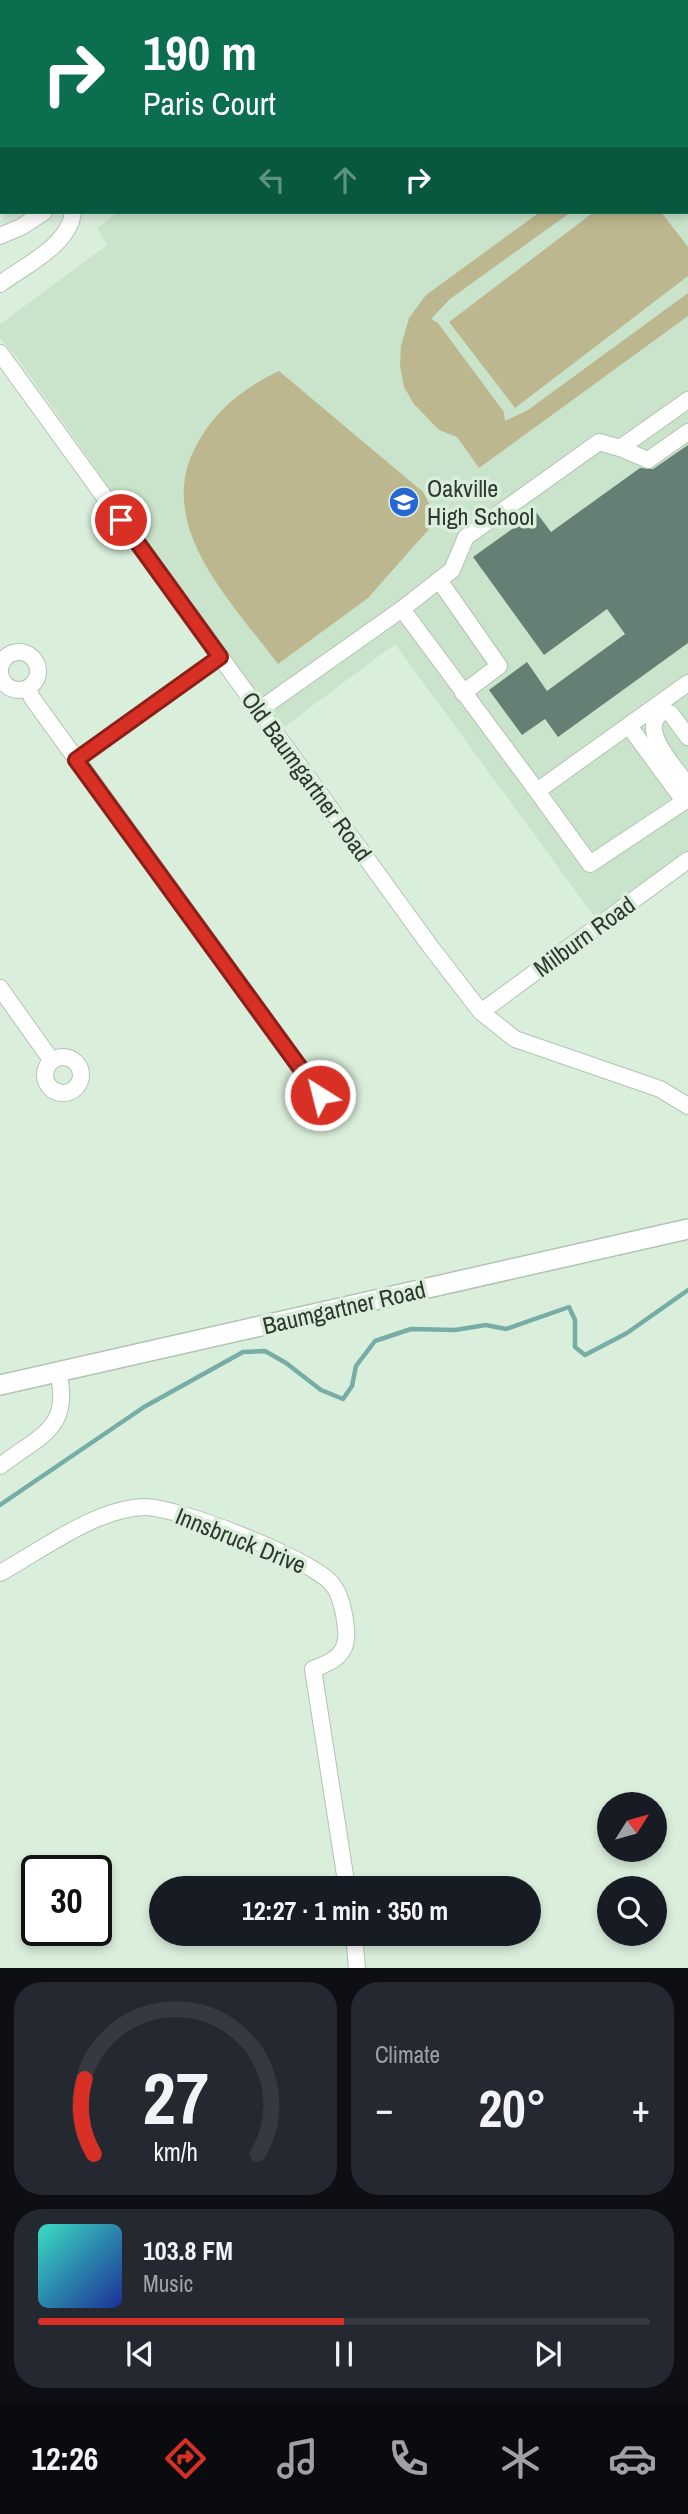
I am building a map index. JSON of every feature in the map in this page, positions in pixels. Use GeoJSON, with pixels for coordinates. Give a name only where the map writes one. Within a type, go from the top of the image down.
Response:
{"type":"FeatureCollection","features":[{"type":"Feature","properties":{"kind":"main road","name":"Baumgartner Road"},"geometry":{"type":"LineString","coordinates":[[0,1385],[688,1229]]}},
{"type":"Feature","properties":{"kind":"street"},"geometry":{"type":"LineString","coordinates":[[0,236],[41,214]]}},
{"type":"Feature","properties":{"kind":"street"},"geometry":{"type":"LineString","coordinates":[[0,284],[59,241],[72,220],[72,214]]}},
{"type":"Feature","properties":{"kind":"street","name":"Old Baumgartner Road"},"geometry":{"type":"LineString","coordinates":[[0,353],[481,1012],[516,1039],[660,1089],[688,1106]]}},
{"type":"Feature","properties":{"kind":"street"},"geometry":{"type":"LineString","coordinates":[[620,448],[688,400]]}},
{"type":"Feature","properties":{"kind":"street"},"geometry":{"type":"LineString","coordinates":[[259,710],[402,610],[452,570],[466,537],[599,442],[649,460],[688,432]]}},
{"type":"Feature","properties":{"kind":"street"},"geometry":{"type":"LineString","coordinates":[[439,580],[499,666],[463,692]]}},
{"type":"Feature","properties":{"kind":"street"},"geometry":{"type":"LineString","coordinates":[[402,610],[590,864],[686,800],[629,726]]}},
{"type":"Feature","properties":{"kind":"street"},"geometry":{"type":"LineString","coordinates":[[76,760],[220,657]]}},
{"type":"Feature","properties":{"kind":"street"},"geometry":{"type":"LineString","coordinates":[[537,791],[688,683]]}},
{"type":"Feature","properties":{"kind":"street"},"geometry":{"type":"LineString","coordinates":[[28,689],[76,760],[320,1095]]}},
{"type":"Feature","properties":{"kind":"street"},"geometry":{"type":"LineString","coordinates":[[688,737],[671,714],[665,711],[659,714],[654,722],[653,731],[658,744],[688,785]]}},
{"type":"Feature","properties":{"kind":"street","name":"Milburn Road"},"geometry":{"type":"LineString","coordinates":[[481,1012],[688,860]]}},
{"type":"Feature","properties":{"kind":"street"},"geometry":{"type":"LineString","coordinates":[[0,988],[52,1060]]}},
{"type":"Feature","properties":{"kind":"street"},"geometry":{"type":"LineString","coordinates":[[0,1466],[58,1419],[63,1393],[58,1372]]}},
{"type":"Feature","properties":{"kind":"street","name":"Innsbruck Drive"},"geometry":{"type":"LineString","coordinates":[[0,1573],[97,1520],[127,1509],[146,1507],[198,1519],[322,1574],[338,1594],[346,1628],[346,1642],[338,1658],[313,1669],[345,1876]]}},
{"type":"Feature","properties":{"kind":"street"},"geometry":{"type":"LineString","coordinates":[[355,1946],[356,1968]]}},
{"type":"Feature","properties":{"kind":"shaded area","name":"Oakville High School"},"geometry":{"type":"Polygon","coordinates":[[[115,214],[688,214],[688,851],[596,919],[395,644],[280,730],[19,360],[0,338],[0,324],[107,245],[97,228],[115,214]]]}},
{"type":"Feature","properties":{"kind":"shaded area"},"geometry":{"type":"Polygon","coordinates":[[[537,214],[568,214],[450,299],[431,319],[438,323],[504,412],[505,421],[528,410],[688,293],[688,316],[479,468],[457,437],[439,430],[414,404],[404,387],[400,366],[401,346],[409,318],[426,295],[537,214]]]}},
{"type":"Feature","properties":{"kind":"shaded area"},"geometry":{"type":"Polygon","coordinates":[[[591,214],[663,214],[688,247],[688,276],[515,408],[449,322],[591,214]]]}},
{"type":"Feature","properties":{"kind":"shaded area"},"geometry":{"type":"Polygon","coordinates":[[[279,371],[423,492],[432,509],[429,529],[368,598],[278,664],[220,589],[203,561],[191,533],[184,504],[186,474],[197,444],[213,420],[232,401],[279,371]]]}},
{"type":"Feature","properties":{"kind":"building","name":"Oakville High School"},"geometry":{"type":"Polygon","coordinates":[[[688,445],[688,643],[558,737],[545,719],[522,735],[489,690],[527,662],[547,691],[625,634],[607,609],[544,655],[473,557],[536,512],[551,532],[640,468],[653,469],[688,445]]]}},
{"type":"Feature","properties":{"kind":"waterway"},"geometry":{"type":"LineString","coordinates":[[0,1505],[144,1407],[243,1352],[265,1351],[286,1363],[321,1390],[343,1399],[352,1386],[356,1366],[375,1341],[411,1329],[455,1330],[486,1325],[506,1329],[569,1307],[575,1320],[575,1347],[585,1355],[627,1333],[688,1290]]}},
{"type":"Feature","properties":{"kind":"place","name":"Oakville High School"},"geometry":{"type":"Point","coordinates":[404,502]}},
{"type":"Feature","properties":{"kind":"route"},"geometry":{"type":"LineString","coordinates":[[121,520],[220,657],[76,760],[320,1095]]}}]}
